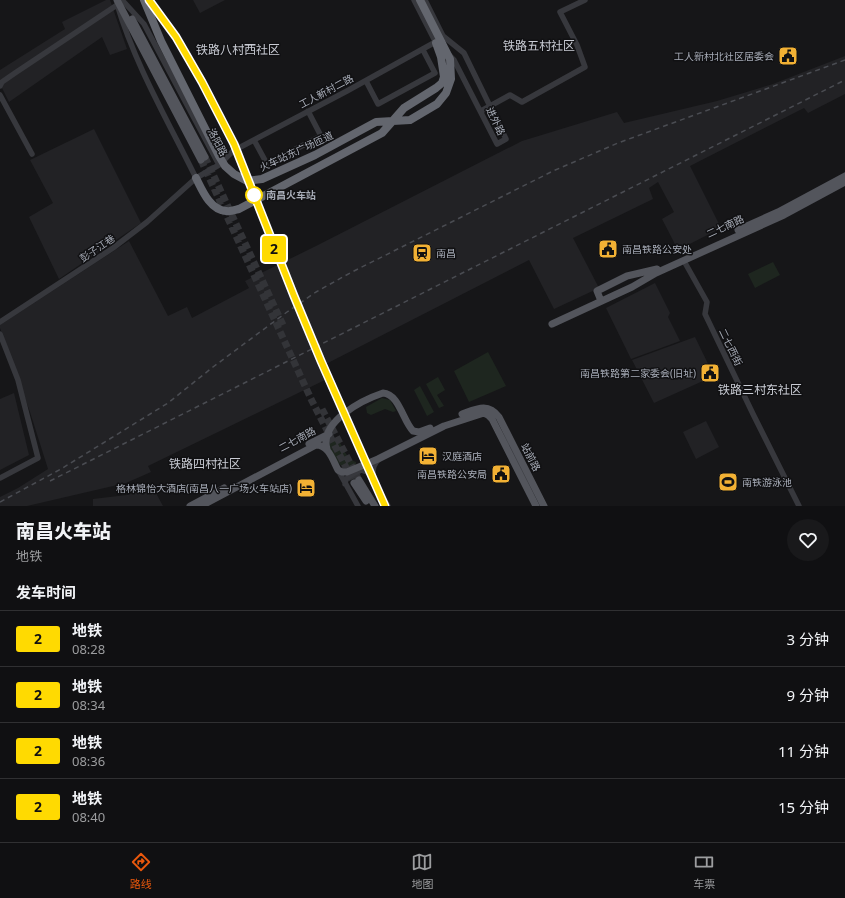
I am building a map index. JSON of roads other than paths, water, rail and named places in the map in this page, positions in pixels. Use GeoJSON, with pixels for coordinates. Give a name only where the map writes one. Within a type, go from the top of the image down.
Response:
{"type":"FeatureCollection","features":[{"type":"Feature","properties":{"kind":"highway","name":"火车站东广场匝道"},"geometry":{"type":"LineString","coordinates":[[144,0],[161,41],[219,156],[225,166],[234,174],[247,181],[262,179],[315,154],[376,122],[410,120],[437,104],[446,93],[451,79],[450,59],[420,0]]}},
{"type":"Feature","properties":{"kind":"highway"},"geometry":{"type":"LineString","coordinates":[[196,178],[205,196],[216,208],[227,211],[239,209],[382,133],[404,108],[442,83],[444,69],[442,57],[436,43]]}},
{"type":"Feature","properties":{"kind":"main road","name":"洛阳路"},"geometry":{"type":"LineString","coordinates":[[119,1],[203,158]]}},
{"type":"Feature","properties":{"kind":"main road","name":"二七南路"},"geometry":{"type":"LineString","coordinates":[[601,300],[597,291],[627,276],[652,271],[778,212],[845,176]]}},
{"type":"Feature","properties":{"kind":"main road","name":"二七南路"},"geometry":{"type":"LineString","coordinates":[[552,324],[601,300],[632,287],[656,273],[784,215],[845,182]]}},
{"type":"Feature","properties":{"kind":"main road","name":"二七南路"},"geometry":{"type":"LineString","coordinates":[[190,506],[329,434],[334,423],[342,414],[383,393],[394,398],[410,428],[415,432],[422,432],[480,408],[488,408],[493,410],[496,419]]}},
{"type":"Feature","properties":{"kind":"main road"},"geometry":{"type":"LineString","coordinates":[[329,434],[326,442],[327,449],[338,470],[345,472],[378,459],[444,426],[474,415],[485,413],[496,419]]}},
{"type":"Feature","properties":{"kind":"main road","name":"站前路"},"geometry":{"type":"LineString","coordinates":[[496,419],[536,506]]}},
{"type":"Feature","properties":{"kind":"main road","name":"站前路"},"geometry":{"type":"LineString","coordinates":[[496,419],[544,506]]}},
{"type":"Feature","properties":{"kind":"main road","name":"二七南路"},"geometry":{"type":"LineString","coordinates":[[201,506],[311,447],[321,445],[327,449]]}},
{"type":"Feature","properties":{"kind":"main road"},"geometry":{"type":"LineString","coordinates":[[369,506],[357,481],[374,506]]}},
{"type":"Feature","properties":{"kind":"street","name":"进外路"},"geometry":{"type":"LineString","coordinates":[[414,0],[436,43],[454,60],[497,144],[506,139],[464,53],[443,36],[425,0]]}},
{"type":"Feature","properties":{"kind":"street"},"geometry":{"type":"LineString","coordinates":[[0,86],[2,82],[119,1],[133,51],[196,178]]}},
{"type":"Feature","properties":{"kind":"street","name":"洛阳路"},"geometry":{"type":"LineString","coordinates":[[119,1],[144,24],[219,165],[196,178]]}},
{"type":"Feature","properties":{"kind":"street"},"geometry":{"type":"LineString","coordinates":[[481,111],[510,96],[522,102],[585,67],[560,12],[581,1]]}},
{"type":"Feature","properties":{"kind":"street","name":"工人新村二路"},"geometry":{"type":"LineString","coordinates":[[219,165],[233,151],[436,43],[443,36]]}},
{"type":"Feature","properties":{"kind":"street"},"geometry":{"type":"LineString","coordinates":[[366,81],[378,104],[435,73],[423,50]]}},
{"type":"Feature","properties":{"kind":"street"},"geometry":{"type":"LineString","coordinates":[[0,96],[32,154]]}},
{"type":"Feature","properties":{"kind":"street"},"geometry":{"type":"LineString","coordinates":[[254,140],[267,164],[314,140],[321,136],[308,111]]}},
{"type":"Feature","properties":{"kind":"street","name":"彭子江巷"},"geometry":{"type":"LineString","coordinates":[[0,322],[113,248],[147,222],[196,178]]}},
{"type":"Feature","properties":{"kind":"street","name":"二七西街"},"geometry":{"type":"LineString","coordinates":[[684,261],[707,302],[705,314],[799,506]]}},
{"type":"Feature","properties":{"kind":"street"},"geometry":{"type":"LineString","coordinates":[[0,334],[18,380],[38,458],[0,478]]}},
{"type":"Feature","properties":{"kind":"street"},"geometry":{"type":"LineString","coordinates":[[373,478],[373,467],[378,459]]}},
{"type":"Feature","properties":{"kind":"street"},"geometry":{"type":"LineString","coordinates":[[338,470],[358,506]]}},
{"type":"Feature","properties":{"kind":"street"},"geometry":{"type":"LineString","coordinates":[[345,484],[344,481],[347,477],[361,470],[367,472],[373,478],[388,506]]}},
{"type":"Feature","properties":{"kind":"tunnel"},"geometry":{"type":"LineString","coordinates":[[205,157],[283,325]]}},
{"type":"Feature","properties":{"kind":"tunnel"},"geometry":{"type":"LineString","coordinates":[[201,160],[312,401],[354,483]]}},
{"type":"Feature","properties":{"kind":"tunnel"},"geometry":{"type":"LineString","coordinates":[[322,409],[359,480]]}},
{"type":"Feature","properties":{"kind":"railway"},"geometry":{"type":"LineString","coordinates":[[0,502],[61,469],[168,403],[213,367],[287,312],[316,292],[350,273],[553,171],[618,143],[845,60]]}},
{"type":"Feature","properties":{"kind":"railway"},"geometry":{"type":"LineString","coordinates":[[50,481],[845,80]]}},
{"type":"Feature","properties":{"kind":"metro line","name":"2"},"geometry":{"type":"LineString","coordinates":[[149,0],[176,37],[202,82],[234,144],[278,257],[321,361],[385,506]]}},
{"type":"Feature","properties":{"kind":"place","name":"工人新村北社区居委会"},"geometry":{"type":"Point","coordinates":[788,56]}},
{"type":"Feature","properties":{"kind":"place","name":"南昌火车站"},"geometry":{"type":"Point","coordinates":[254,195]}},
{"type":"Feature","properties":{"kind":"place","name":"南昌铁路公安处"},"geometry":{"type":"Point","coordinates":[608,249]}},
{"type":"Feature","properties":{"kind":"place","name":"南昌"},"geometry":{"type":"Point","coordinates":[422,253]}},
{"type":"Feature","properties":{"kind":"place","name":"南昌铁路第二家委会(旧址)"},"geometry":{"type":"Point","coordinates":[710,373]}},
{"type":"Feature","properties":{"kind":"place","name":"汉庭酒店"},"geometry":{"type":"Point","coordinates":[428,456]}},
{"type":"Feature","properties":{"kind":"place","name":"南昌铁路公安局"},"geometry":{"type":"Point","coordinates":[501,474]}},
{"type":"Feature","properties":{"kind":"place","name":"南铁游泳池"},"geometry":{"type":"Point","coordinates":[728,482]}},
{"type":"Feature","properties":{"kind":"place","name":"格林锦怡大酒店(南昌八一广场火车站店)"},"geometry":{"type":"Point","coordinates":[306,488]}},
{"type":"Feature","properties":{"kind":"district","name":"铁路五村社区"},"geometry":{"type":"Point","coordinates":[539,46]}},
{"type":"Feature","properties":{"kind":"district","name":"铁路八村西社区"},"geometry":{"type":"Point","coordinates":[238,50]}},
{"type":"Feature","properties":{"kind":"district","name":"铁路三村东社区"},"geometry":{"type":"Point","coordinates":[760,390]}},
{"type":"Feature","properties":{"kind":"district","name":"铁路四村社区"},"geometry":{"type":"Point","coordinates":[205,464]}}]}
